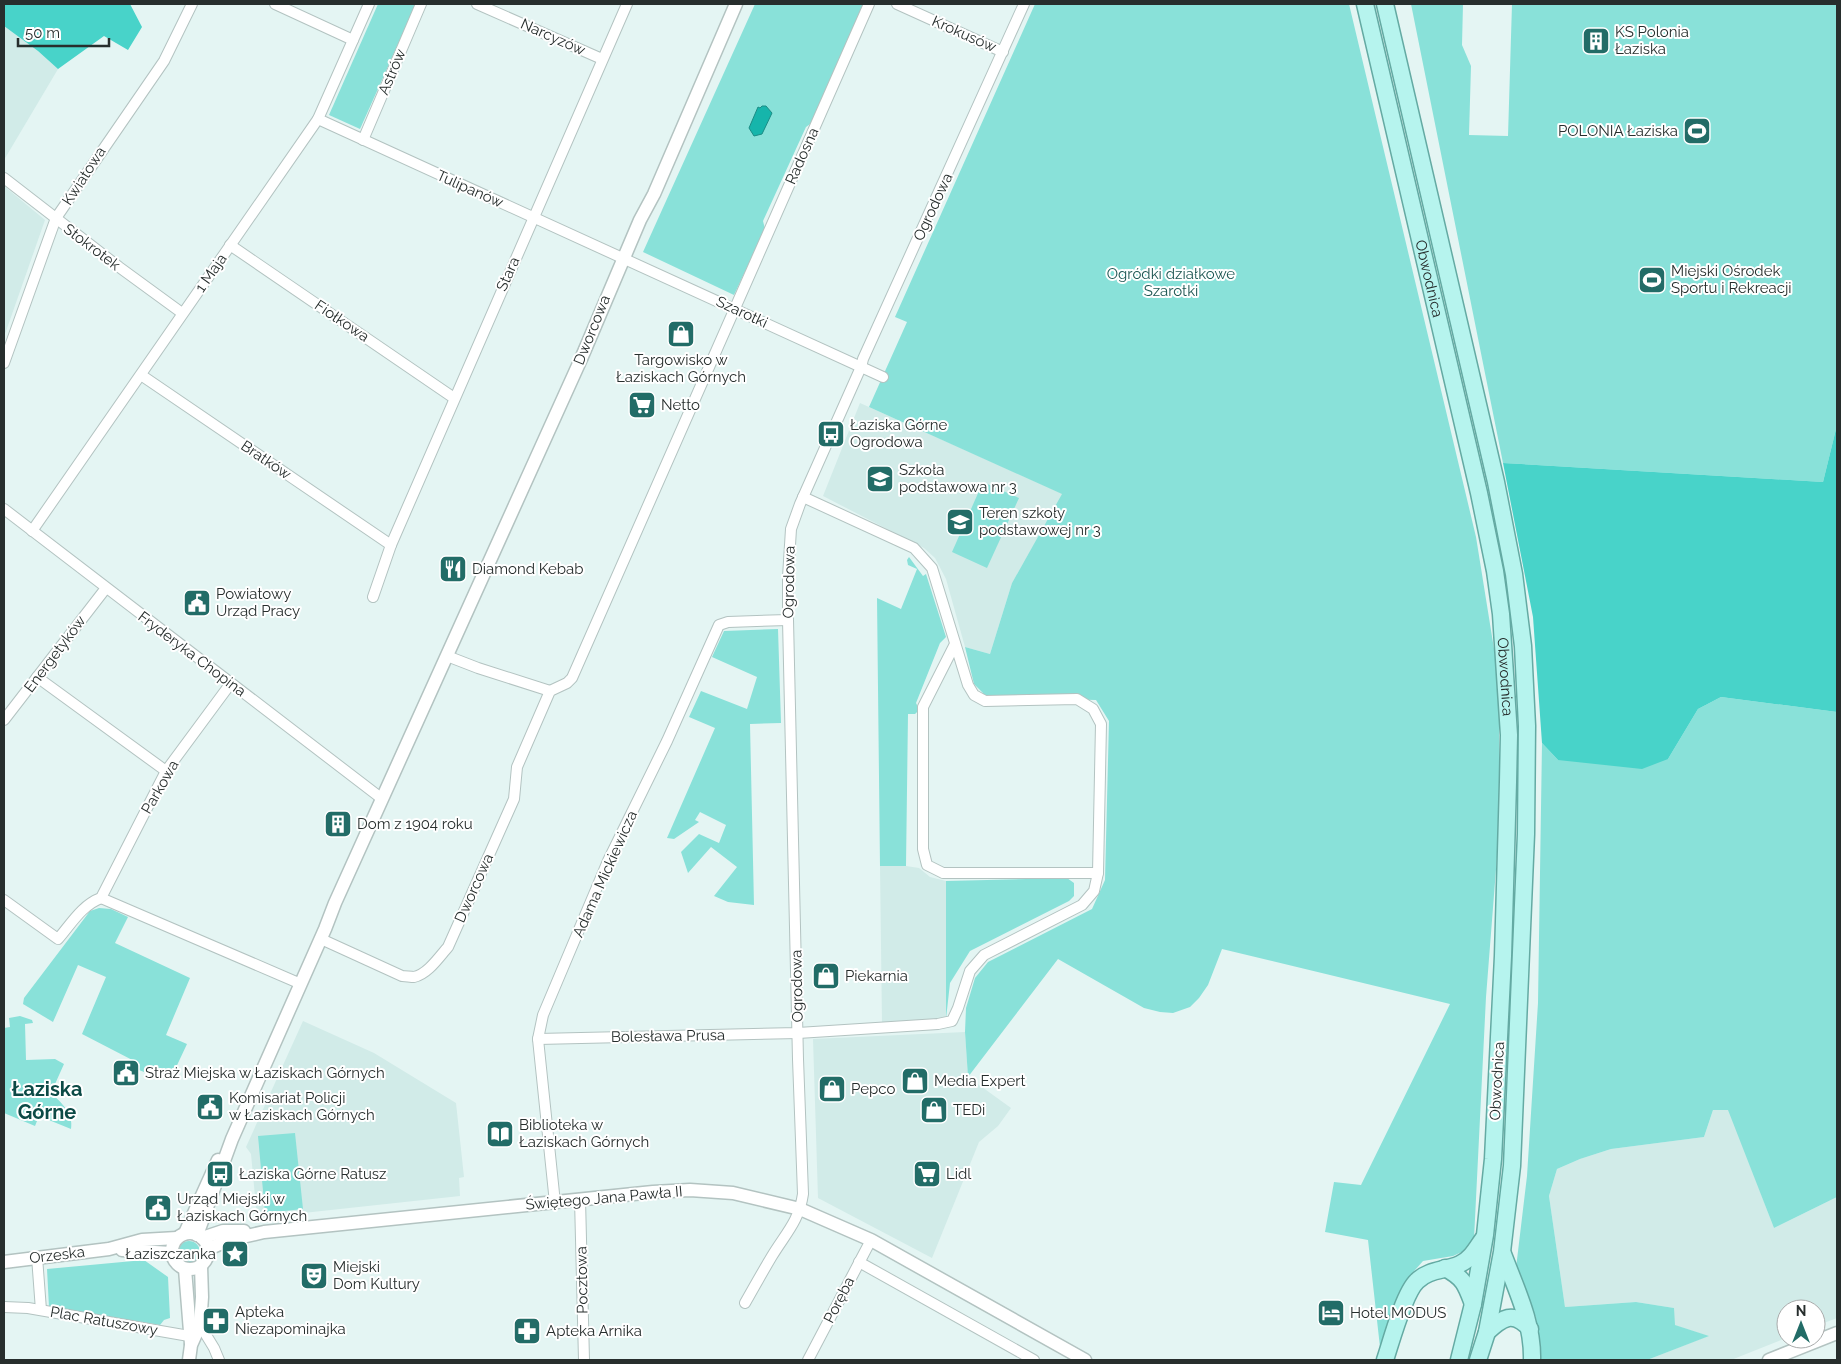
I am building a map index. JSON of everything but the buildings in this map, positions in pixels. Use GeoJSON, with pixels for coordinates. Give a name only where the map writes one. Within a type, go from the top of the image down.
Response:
{"type":"FeatureCollection","features":[{"type":"Feature","properties":{"kind":"main road","name":"Obwodnica"},"geometry":{"type":"LineString","coordinates":[[1365,4],[1478,493],[1495,571],[1502,630],[1509,735],[1503,956],[1493,1159],[1485,1235],[1473,1304],[1459,1360]]}},
{"type":"Feature","properties":{"kind":"main road","name":"Obwodnica"},"geometry":{"type":"LineString","coordinates":[[1385,4],[1496,482],[1514,574],[1523,646],[1527,726],[1526,834],[1512,1166],[1502,1252],[1487,1332],[1478,1360]]}},
{"type":"Feature","properties":{"kind":"main road"},"geometry":{"type":"LineString","coordinates":[[1385,1360],[1406,1298],[1415,1282],[1425,1275],[1459,1264],[1473,1255],[1485,1235]]}},
{"type":"Feature","properties":{"kind":"main road"},"geometry":{"type":"LineString","coordinates":[[1502,1252],[1530,1329],[1532,1360]]}},
{"type":"Feature","properties":{"kind":"main road"},"geometry":{"type":"LineString","coordinates":[[1445,1268],[1458,1275],[1466,1284],[1473,1304]]}},
{"type":"Feature","properties":{"kind":"main road"},"geometry":{"type":"LineString","coordinates":[[1487,1332],[1500,1320],[1510,1317],[1522,1320],[1530,1329]]}},
{"type":"Feature","properties":{"kind":"street","name":"Kwiatowa"},"geometry":{"type":"LineString","coordinates":[[4,363],[56,218],[164,61],[192,4]]}},
{"type":"Feature","properties":{"kind":"street"},"geometry":{"type":"LineString","coordinates":[[275,4],[353,40]]}},
{"type":"Feature","properties":{"kind":"street","name":"1 Maja"},"geometry":{"type":"LineString","coordinates":[[32,531],[318,119],[369,4]]}},
{"type":"Feature","properties":{"kind":"street","name":"Astrów"},"geometry":{"type":"LineString","coordinates":[[363,140],[421,4]]}},
{"type":"Feature","properties":{"kind":"street","name":"Narcyzów"},"geometry":{"type":"LineString","coordinates":[[477,4],[602,59]]}},
{"type":"Feature","properties":{"kind":"street","name":"Stara"},"geometry":{"type":"LineString","coordinates":[[373,597],[391,545],[627,4]]}},
{"type":"Feature","properties":{"kind":"street","name":"Dworcowa"},"geometry":{"type":"LineString","coordinates":[[190,1236],[207,1211],[232,1139],[381,798],[412,736],[581,359],[623,258],[658,186],[736,4]]}},
{"type":"Feature","properties":{"kind":"street","name":"Radosna"},"geometry":{"type":"LineString","coordinates":[[735,308],[869,4]]}},
{"type":"Feature","properties":{"kind":"street","name":"Krokusów"},"geometry":{"type":"LineString","coordinates":[[897,4],[1003,52]]}},
{"type":"Feature","properties":{"kind":"street","name":"Ogrodowa"},"geometry":{"type":"LineString","coordinates":[[800,1209],[803,1194],[788,620],[790,536],[803,498],[863,359],[1024,4]]}},
{"type":"Feature","properties":{"kind":"street","name":"Tulipanów"},"geometry":{"type":"LineString","coordinates":[[318,119],[623,258]]}},
{"type":"Feature","properties":{"kind":"street","name":"Stokrotek"},"geometry":{"type":"LineString","coordinates":[[4,178],[182,313]]}},
{"type":"Feature","properties":{"kind":"street","name":"Fiołkowa"},"geometry":{"type":"LineString","coordinates":[[230,245],[454,398]]}},
{"type":"Feature","properties":{"kind":"street","name":"Szarotki"},"geometry":{"type":"LineString","coordinates":[[623,258],[883,377]]}},
{"type":"Feature","properties":{"kind":"street"},"geometry":{"type":"LineString","coordinates":[[447,656],[550,691],[567,684],[572,678],[735,308]]}},
{"type":"Feature","properties":{"kind":"street","name":"Bratków"},"geometry":{"type":"LineString","coordinates":[[140,375],[391,545]]}},
{"type":"Feature","properties":{"kind":"street"},"geometry":{"type":"LineString","coordinates":[[803,498],[914,548],[932,568],[968,685],[974,695],[985,701],[1077,699],[1093,709],[1101,724],[1098,874],[943,874],[927,865],[923,849],[923,706],[955,644]]}},
{"type":"Feature","properties":{"kind":"street","name":"Fryderyka Chopina"},"geometry":{"type":"LineString","coordinates":[[4,509],[231,683],[296,727],[381,798]]}},
{"type":"Feature","properties":{"kind":"street","name":"Energetyków"},"geometry":{"type":"LineString","coordinates":[[4,720],[106,588]]}},
{"type":"Feature","properties":{"kind":"street","name":"Adama Mickiewicza"},"geometry":{"type":"LineString","coordinates":[[554,1203],[538,1039],[543,1015],[608,861],[667,740],[719,625],[728,622],[788,620]]}},
{"type":"Feature","properties":{"kind":"street"},"geometry":{"type":"LineString","coordinates":[[37,677],[166,771]]}},
{"type":"Feature","properties":{"kind":"street","name":"Parkowa"},"geometry":{"type":"LineString","coordinates":[[4,900],[58,939],[92,901],[101,898],[166,771],[231,683]]}},
{"type":"Feature","properties":{"kind":"street","name":"Dworcowa"},"geometry":{"type":"LineString","coordinates":[[321,939],[402,976],[414,977],[433,964],[448,947],[514,799],[517,767],[550,691]]}},
{"type":"Feature","properties":{"kind":"street","name":"Bolesława Prusa"},"geometry":{"type":"LineString","coordinates":[[538,1039],[798,1033],[938,1024],[952,1021],[970,971],[984,955],[1082,905],[1094,891],[1098,874]]}},
{"type":"Feature","properties":{"kind":"street"},"geometry":{"type":"LineString","coordinates":[[101,898],[301,984]]}},
{"type":"Feature","properties":{"kind":"street","name":"Dworcowa"},"geometry":{"type":"LineString","coordinates":[[190,1236],[218,1159],[232,1139]]}},
{"type":"Feature","properties":{"kind":"street","name":"Świętego Jana Pawła II"},"geometry":{"type":"LineString","coordinates":[[190,1236],[223,1231],[264,1232],[653,1192],[690,1190],[733,1193],[800,1209],[871,1240],[1085,1360]]}},
{"type":"Feature","properties":{"kind":"street","name":"Pocztowa"},"geometry":{"type":"LineString","coordinates":[[580,1199],[584,1360]]}},
{"type":"Feature","properties":{"kind":"street"},"geometry":{"type":"LineString","coordinates":[[745,1303],[797,1218],[800,1209]]}},
{"type":"Feature","properties":{"kind":"street"},"geometry":{"type":"LineString","coordinates":[[207,1211],[210,1219],[223,1231]]}},
{"type":"Feature","properties":{"kind":"street","name":"Świętego Jana Pawła II"},"geometry":{"type":"LineString","coordinates":[[208,1250],[229,1240],[264,1232]]}},
{"type":"Feature","properties":{"kind":"street"},"geometry":{"type":"LineString","coordinates":[[190,1236],[206,1243],[208,1250],[208,1256],[201,1266],[194,1269],[185,1269],[178,1266],[171,1253],[172,1245],[190,1236]]}},
{"type":"Feature","properties":{"kind":"street","name":"Orzeska"},"geometry":{"type":"LineString","coordinates":[[4,1262],[109,1249],[142,1240],[190,1236]]}},
{"type":"Feature","properties":{"kind":"street","name":"Poręba"},"geometry":{"type":"LineString","coordinates":[[808,1360],[871,1240]]}},
{"type":"Feature","properties":{"kind":"street","name":"Orzeska"},"geometry":{"type":"LineString","coordinates":[[109,1249],[171,1253]]}},
{"type":"Feature","properties":{"kind":"street","name":"Plac Ratuszowy"},"geometry":{"type":"LineString","coordinates":[[37,1257],[41,1310],[190,1341]]}},
{"type":"Feature","properties":{"kind":"street"},"geometry":{"type":"LineString","coordinates":[[859,1262],[1034,1360]]}},
{"type":"Feature","properties":{"kind":"street"},"geometry":{"type":"LineString","coordinates":[[190,1341],[200,1325],[202,1297],[201,1266]]}},
{"type":"Feature","properties":{"kind":"street"},"geometry":{"type":"LineString","coordinates":[[185,1269],[190,1341],[189,1360]]}},
{"type":"Feature","properties":{"kind":"street"},"geometry":{"type":"LineString","coordinates":[[4,1307],[41,1310]]}},
{"type":"Feature","properties":{"kind":"street"},"geometry":{"type":"LineString","coordinates":[[200,1325],[219,1360]]}},
{"type":"Feature","properties":{"kind":"street"},"geometry":{"type":"LineString","coordinates":[[1769,1360],[1837,1333]]}},
{"type":"Feature","properties":{"kind":"shaded area"},"geometry":{"type":"Polygon","coordinates":[[[4,4],[130,4],[142,27],[128,50],[104,36],[58,69],[38,51],[4,26],[4,4]]]}},
{"type":"Feature","properties":{"kind":"shaded area"},"geometry":{"type":"Polygon","coordinates":[[[4,26],[38,51],[58,69],[4,160],[4,26]]]}},
{"type":"Feature","properties":{"kind":"shaded area"},"geometry":{"type":"Polygon","coordinates":[[[766,106],[772,113],[762,134],[754,136],[749,128],[758,107],[766,106]]]}},
{"type":"Feature","properties":{"kind":"shaded area"},"geometry":{"type":"Polygon","coordinates":[[[4,186],[45,220],[4,337],[4,186]]]}},
{"type":"Feature","properties":{"kind":"shaded area","name":"Teren szkoły podstawowej nr 3"},"geometry":{"type":"Polygon","coordinates":[[[860,403],[1063,494],[1012,583],[990,654],[965,647],[946,579],[935,558],[924,548],[823,496],[860,403]]]}},
{"type":"Feature","properties":{"kind":"shaded area"},"geometry":{"type":"Polygon","coordinates":[[[1837,425],[1837,712],[1721,697],[1698,709],[1668,759],[1642,769],[1558,760],[1542,743],[1533,617],[1503,463],[1823,482],[1837,425]]]}},
{"type":"Feature","properties":{"kind":"shaded area"},"geometry":{"type":"Polygon","coordinates":[[[880,866],[919,868],[930,877],[946,881],[946,1019],[882,1023],[880,866]]]}},
{"type":"Feature","properties":{"kind":"shaded area"},"geometry":{"type":"Polygon","coordinates":[[[303,1021],[374,1053],[456,1103],[464,1177],[459,1178],[460,1196],[257,1218],[251,1154],[246,1147],[303,1021]]]}},
{"type":"Feature","properties":{"kind":"shaded area"},"geometry":{"type":"Polygon","coordinates":[[[965,1032],[968,1077],[1011,1108],[998,1126],[979,1142],[932,1258],[818,1198],[813,1039],[965,1032]]]}},
{"type":"Feature","properties":{"kind":"shaded area"},"geometry":{"type":"Polygon","coordinates":[[[1713,1110],[1729,1110],[1774,1228],[1837,1197],[1837,1318],[1826,1322],[1826,1299],[1776,1299],[1776,1342],[1731,1360],[1647,1360],[1708,1336],[1674,1325],[1674,1308],[1636,1302],[1565,1307],[1549,1196],[1557,1169],[1580,1159],[1611,1149],[1704,1137],[1713,1110]]]}},
{"type":"Feature","properties":{"kind":"green space"},"geometry":{"type":"Polygon","coordinates":[[[378,4],[416,4],[360,129],[329,115],[378,4]]]}},
{"type":"Feature","properties":{"kind":"green space"},"geometry":{"type":"Polygon","coordinates":[[[755,4],[864,4],[813,122],[806,127],[763,221],[765,229],[734,295],[643,252],[755,4]]]}},
{"type":"Feature","properties":{"kind":"green space","name":"Ogródki działkowe Szarotki"},"geometry":{"type":"Polygon","coordinates":[[[1035,4],[1349,4],[1476,537],[1499,680],[1499,831],[1486,997],[1474,1239],[1464,1251],[1453,1256],[1423,1261],[1408,1278],[1380,1347],[1368,1240],[1325,1232],[1334,1182],[1361,1185],[1450,1004],[1222,949],[1208,985],[1199,998],[1190,1007],[1173,1013],[1160,1012],[1144,1008],[1058,959],[968,1077],[965,1032],[966,1008],[975,978],[988,962],[1092,909],[1105,880],[1109,721],[1096,700],[983,697],[983,693],[974,684],[965,647],[990,654],[1012,583],[1062,494],[869,407],[907,322],[895,317],[1035,4]]]}},
{"type":"Feature","properties":{"kind":"green space","name":"Miejski Ośrodek Sportu i Rekreacji"},"geometry":{"type":"Polygon","coordinates":[[[1411,4],[1463,4],[1462,45],[1471,66],[1469,135],[1508,136],[1512,4],[1837,4],[1837,425],[1823,482],[1503,463],[1411,4]]]}},
{"type":"Feature","properties":{"kind":"green space"},"geometry":{"type":"Polygon","coordinates":[[[983,482],[1019,498],[987,568],[952,552],[983,482]]]}},
{"type":"Feature","properties":{"kind":"green space"},"geometry":{"type":"Polygon","coordinates":[[[909,557],[923,576],[926,574],[946,637],[940,643],[916,703],[918,711],[915,714],[908,714],[906,866],[880,866],[877,598],[901,609],[917,569],[908,565],[907,560],[909,557]]]}},
{"type":"Feature","properties":{"kind":"green space"},"geometry":{"type":"Polygon","coordinates":[[[778,629],[781,723],[750,724],[754,905],[728,902],[714,896],[737,867],[711,847],[688,873],[681,852],[699,834],[719,843],[726,825],[700,812],[695,820],[699,822],[674,839],[667,838],[715,728],[689,717],[701,691],[747,709],[757,677],[712,657],[724,631],[778,629]]]}},
{"type":"Feature","properties":{"kind":"green space"},"geometry":{"type":"Polygon","coordinates":[[[1721,697],[1837,712],[1837,1197],[1774,1228],[1728,1110],[1713,1110],[1704,1137],[1611,1149],[1557,1169],[1549,1196],[1565,1307],[1636,1302],[1674,1308],[1675,1325],[1709,1336],[1647,1360],[1539,1360],[1536,1318],[1516,1268],[1527,1176],[1538,1003],[1542,743],[1558,760],[1668,759],[1698,709],[1721,697]]]}},
{"type":"Feature","properties":{"kind":"green space"},"geometry":{"type":"Polygon","coordinates":[[[1067,878],[1074,883],[1074,896],[1069,901],[970,951],[950,983],[946,1019],[946,881],[1067,878]]]}},
{"type":"Feature","properties":{"kind":"green space"},"geometry":{"type":"Polygon","coordinates":[[[99,908],[111,909],[128,917],[115,943],[190,978],[166,1035],[187,1044],[171,1078],[156,1073],[154,1076],[139,1070],[140,1064],[82,1034],[106,977],[78,965],[53,1022],[23,1004],[24,998],[90,911],[99,908]]]}},
{"type":"Feature","properties":{"kind":"green space"},"geometry":{"type":"Polygon","coordinates":[[[20,1016],[32,1020],[33,1023],[25,1024],[26,1060],[55,1059],[64,1064],[51,1093],[63,1104],[69,1113],[71,1129],[39,1116],[35,1126],[4,1113],[4,1028],[10,1027],[9,1018],[20,1016]]]}},
{"type":"Feature","properties":{"kind":"green space"},"geometry":{"type":"Polygon","coordinates":[[[295,1133],[303,1209],[265,1213],[258,1136],[295,1133]]]}},
{"type":"Feature","properties":{"kind":"green space"},"geometry":{"type":"Polygon","coordinates":[[[189,1241],[197,1244],[200,1252],[197,1260],[189,1263],[181,1260],[178,1252],[181,1244],[189,1241]]]}},
{"type":"Feature","properties":{"kind":"green space"},"geometry":{"type":"Polygon","coordinates":[[[144,1260],[168,1277],[170,1318],[164,1320],[160,1325],[49,1307],[47,1269],[144,1260]]]}},
{"type":"Feature","properties":{"kind":"place","name":"KS Polonia Łaziska"},"geometry":{"type":"Point","coordinates":[1596,41]}},
{"type":"Feature","properties":{"kind":"place","name":"POLONIA Łaziska"},"geometry":{"type":"Point","coordinates":[1697,131]}},
{"type":"Feature","properties":{"kind":"place","name":"Miejski Ośrodek Sportu i Rekreacji"},"geometry":{"type":"Point","coordinates":[1652,280]}},
{"type":"Feature","properties":{"kind":"place","name":"Targowisko w Łaziskach Górnych"},"geometry":{"type":"Point","coordinates":[681,334]}},
{"type":"Feature","properties":{"kind":"place","name":"Netto"},"geometry":{"type":"Point","coordinates":[642,405]}},
{"type":"Feature","properties":{"kind":"place","name":"Łaziska Górne Ogrodowa"},"geometry":{"type":"Point","coordinates":[831,434]}},
{"type":"Feature","properties":{"kind":"place","name":"Szkoła podstawowa nr 3"},"geometry":{"type":"Point","coordinates":[880,479]}},
{"type":"Feature","properties":{"kind":"place","name":"Teren szkoły podstawowej nr 3"},"geometry":{"type":"Point","coordinates":[960,522]}},
{"type":"Feature","properties":{"kind":"place","name":"Diamond Kebab"},"geometry":{"type":"Point","coordinates":[453,569]}},
{"type":"Feature","properties":{"kind":"place","name":"Powiatowy Urząd Pracy"},"geometry":{"type":"Point","coordinates":[197,603]}},
{"type":"Feature","properties":{"kind":"place","name":"Dom z 1904 roku"},"geometry":{"type":"Point","coordinates":[338,824]}},
{"type":"Feature","properties":{"kind":"place","name":"Piekarnia"},"geometry":{"type":"Point","coordinates":[826,976]}},
{"type":"Feature","properties":{"kind":"place","name":"Straż Miejska w Łaziskach Górnych"},"geometry":{"type":"Point","coordinates":[126,1073]}},
{"type":"Feature","properties":{"kind":"place","name":"Media Expert"},"geometry":{"type":"Point","coordinates":[915,1081]}},
{"type":"Feature","properties":{"kind":"place","name":"Pepco"},"geometry":{"type":"Point","coordinates":[832,1089]}},
{"type":"Feature","properties":{"kind":"place","name":"Komisariat Policji w Łaziskach Górnych"},"geometry":{"type":"Point","coordinates":[210,1107]}},
{"type":"Feature","properties":{"kind":"place","name":"TEDi"},"geometry":{"type":"Point","coordinates":[934,1110]}},
{"type":"Feature","properties":{"kind":"place","name":"Biblioteka w Łaziskach Górnych"},"geometry":{"type":"Point","coordinates":[500,1134]}},
{"type":"Feature","properties":{"kind":"place","name":"Łaziska Górne Ratusz"},"geometry":{"type":"Point","coordinates":[220,1174]}},
{"type":"Feature","properties":{"kind":"place","name":"Lidl"},"geometry":{"type":"Point","coordinates":[927,1174]}},
{"type":"Feature","properties":{"kind":"place","name":"Urząd Miejski w Łaziskach Górnych"},"geometry":{"type":"Point","coordinates":[158,1208]}},
{"type":"Feature","properties":{"kind":"place","name":"Łaziszczanka"},"geometry":{"type":"Point","coordinates":[235,1254]}},
{"type":"Feature","properties":{"kind":"place","name":"Miejski Dom Kultury"},"geometry":{"type":"Point","coordinates":[314,1276]}},
{"type":"Feature","properties":{"kind":"place","name":"Hotel MODUS"},"geometry":{"type":"Point","coordinates":[1331,1313]}},
{"type":"Feature","properties":{"kind":"place","name":"Apteka Niezapominajka"},"geometry":{"type":"Point","coordinates":[216,1321]}},
{"type":"Feature","properties":{"kind":"place","name":"Apteka Arnika"},"geometry":{"type":"Point","coordinates":[527,1331]}},
{"type":"Feature","properties":{"kind":"district","name":"Łaziska Górne"},"geometry":{"type":"Point","coordinates":[47,1100]}}]}
